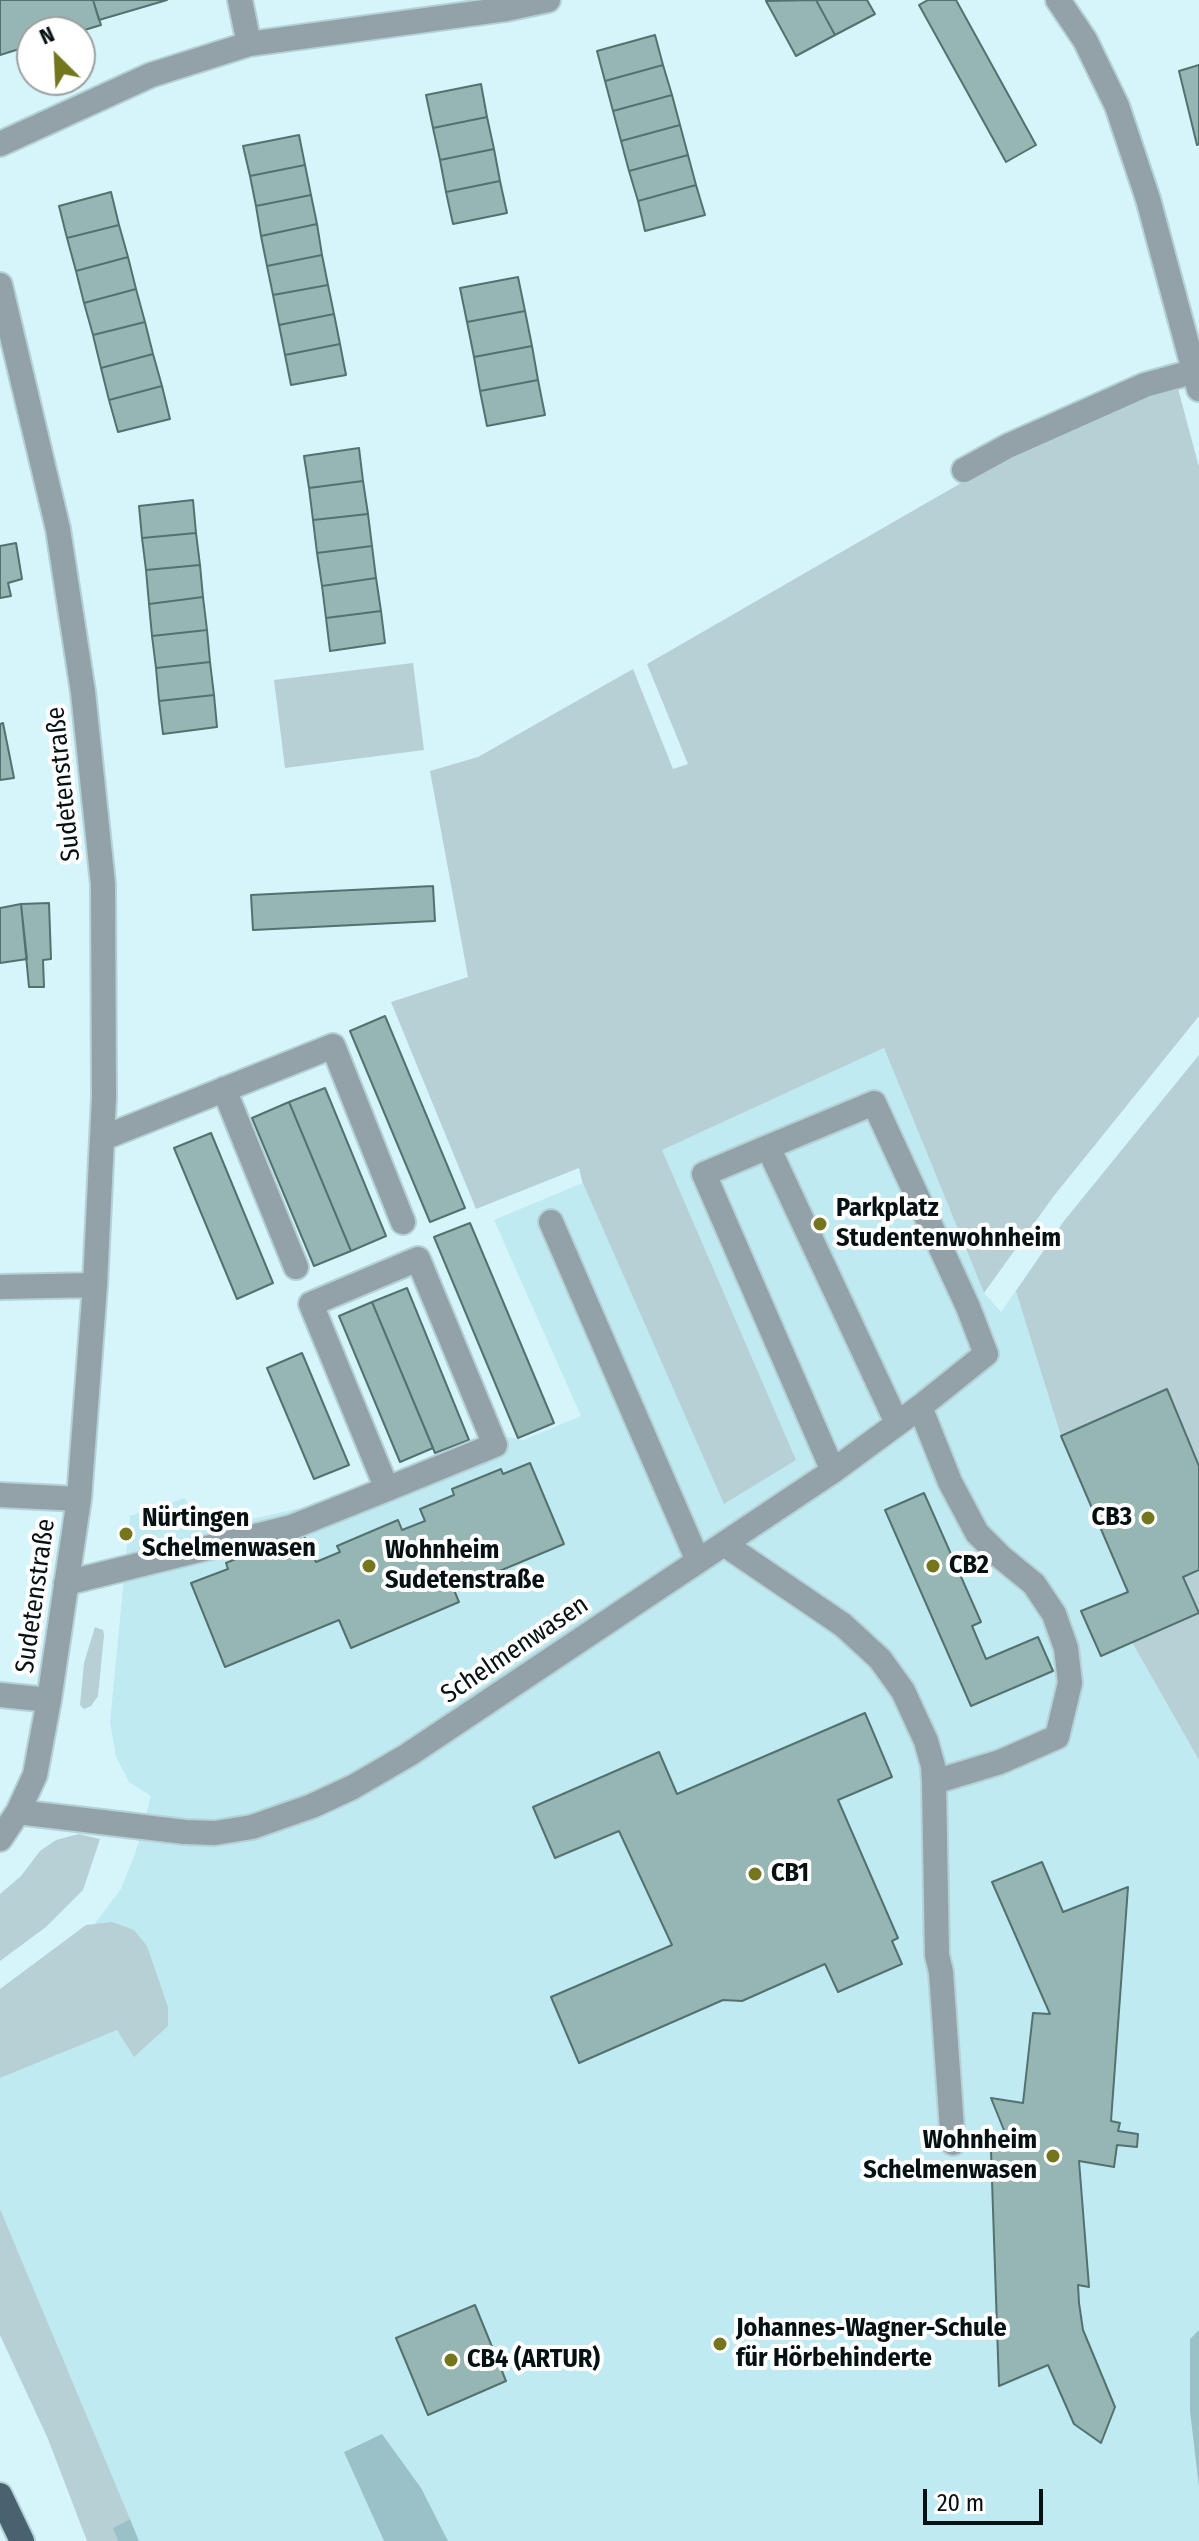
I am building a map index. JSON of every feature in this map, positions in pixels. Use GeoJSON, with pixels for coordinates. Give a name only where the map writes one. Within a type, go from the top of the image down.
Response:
{"type":"FeatureCollection","features":[{"type":"Feature","properties":{"kind":"main road"},"geometry":{"type":"LineString","coordinates":[[0,2495],[22,2541]]}},
{"type":"Feature","properties":{"kind":"street"},"geometry":{"type":"LineString","coordinates":[[240,0],[249,44]]}},
{"type":"Feature","properties":{"kind":"street"},"geometry":{"type":"LineString","coordinates":[[0,144],[151,75],[249,44],[506,9],[548,0]]}},
{"type":"Feature","properties":{"kind":"street"},"geometry":{"type":"LineString","coordinates":[[964,470],[1008,446],[1145,385],[1197,377],[1148,199],[1117,106],[1085,40],[1058,0]]}},
{"type":"Feature","properties":{"kind":"street","name":"Sudetenstraße"},"geometry":{"type":"LineString","coordinates":[[0,285],[58,529],[83,692],[103,884],[103,1138],[79,1499],[35,1775],[18,1812],[0,1839]]}},
{"type":"Feature","properties":{"kind":"street"},"geometry":{"type":"LineString","coordinates":[[103,1138],[333,1046],[403,1222]]}},
{"type":"Feature","properties":{"kind":"street"},"geometry":{"type":"LineString","coordinates":[[224,1089],[296,1267]]}},
{"type":"Feature","properties":{"kind":"street","name":"Schelmenwasen"},"geometry":{"type":"LineString","coordinates":[[18,1812],[215,1833],[252,1827],[312,1806],[353,1787],[408,1755],[833,1471],[986,1354],[968,1307],[874,1103],[768,1147]]}},
{"type":"Feature","properties":{"kind":"street"},"geometry":{"type":"LineString","coordinates":[[833,1471],[704,1174],[768,1147],[897,1423]]}},
{"type":"Feature","properties":{"kind":"street"},"geometry":{"type":"LineString","coordinates":[[551,1222],[698,1561]]}},
{"type":"Feature","properties":{"kind":"street"},"geometry":{"type":"LineString","coordinates":[[66,1583],[292,1527],[387,1489],[495,1445],[418,1259],[311,1304],[387,1489]]}},
{"type":"Feature","properties":{"kind":"street"},"geometry":{"type":"LineString","coordinates":[[0,1287],[95,1285]]}},
{"type":"Feature","properties":{"kind":"street"},"geometry":{"type":"LineString","coordinates":[[920,1407],[950,1482],[977,1533],[1034,1584],[1054,1614],[1066,1648],[1070,1683],[1057,1737],[1000,1762],[934,1782]]}},
{"type":"Feature","properties":{"kind":"street","name":"Sudetenstraße"},"geometry":{"type":"LineString","coordinates":[[0,1495],[79,1499]]}},
{"type":"Feature","properties":{"kind":"street"},"geometry":{"type":"LineString","coordinates":[[724,1544],[843,1625],[880,1659],[903,1691],[926,1741],[934,1782],[937,1955],[941,1972],[953,2143]]}},
{"type":"Feature","properties":{"kind":"street","name":"Sudetenstraße"},"geometry":{"type":"LineString","coordinates":[[0,1695],[49,1700]]}},
{"type":"Feature","properties":{"kind":"shaded area"},"geometry":{"type":"Polygon","coordinates":[[[1177,385],[1199,467],[1199,1016],[1053,1197],[984,1293],[884,1048],[662,1150],[796,1460],[724,1504],[579,1168],[476,1209],[391,1002],[468,977],[430,771],[478,757],[633,669],[673,769],[688,764],[647,664],[1008,456],[1143,396],[1177,385]]]}},
{"type":"Feature","properties":{"kind":"shaded area"},"geometry":{"type":"Polygon","coordinates":[[[413,663],[424,750],[285,768],[274,680],[413,663]]]}},
{"type":"Feature","properties":{"kind":"shaded area"},"geometry":{"type":"Polygon","coordinates":[[[884,1048],[984,1293],[1001,1312],[1064,1221],[1199,1055],[1199,2541],[112,2541],[0,2290],[0,2008],[83,1939],[121,1889],[135,1854],[151,1796],[129,1782],[116,1757],[110,1722],[130,1516],[185,1498],[199,1531],[300,1508],[502,1436],[523,1440],[581,1416],[494,1220],[661,1150],[884,1048]]]}},
{"type":"Feature","properties":{"kind":"shaded area"},"geometry":{"type":"Polygon","coordinates":[[[1199,1055],[1199,1466],[1167,1390],[1061,1436],[1016,1291],[1064,1221],[1199,1055]]]}},
{"type":"Feature","properties":{"kind":"shaded area"},"geometry":{"type":"Polygon","coordinates":[[[1199,1570],[1199,1760],[1132,1642],[1183,1577],[1199,1570]]]}},
{"type":"Feature","properties":{"kind":"shaded area"},"geometry":{"type":"Polygon","coordinates":[[[95,1627],[103,1630],[104,1635],[98,1696],[91,1706],[84,1709],[80,1705],[84,1663],[95,1627]]]}},
{"type":"Feature","properties":{"kind":"shaded area"},"geometry":{"type":"Polygon","coordinates":[[[79,1834],[100,1839],[83,1890],[46,1927],[0,1961],[0,1894],[21,1876],[40,1851],[56,1840],[79,1834]]]}},
{"type":"Feature","properties":{"kind":"shaded area"},"geometry":{"type":"Polygon","coordinates":[[[112,1922],[134,1930],[147,1946],[168,2007],[168,2026],[134,2057],[117,2030],[0,2078],[0,1989],[86,1925],[112,1922]]]}},
{"type":"Feature","properties":{"kind":"shaded area"},"geometry":{"type":"Polygon","coordinates":[[[0,2209],[130,2519],[113,2528],[118,2541],[87,2541],[48,2439],[0,2335],[0,2209]]]}},
{"type":"Feature","properties":{"kind":"shaded area"},"geometry":{"type":"Polygon","coordinates":[[[1199,2330],[1199,2487],[1190,2411],[1190,2339],[1199,2330]]]}},
{"type":"Feature","properties":{"kind":"shaded area"},"geometry":{"type":"Polygon","coordinates":[[[382,2434],[421,2488],[448,2541],[384,2541],[344,2452],[382,2434]]]}},
{"type":"Feature","properties":{"kind":"shaded area"},"geometry":{"type":"Polygon","coordinates":[[[130,2519],[139,2541],[118,2541],[113,2528],[130,2519]]]}},
{"type":"Feature","properties":{"kind":"building"},"geometry":{"type":"Polygon","coordinates":[[[0,0],[93,0],[101,25],[96,27],[96,16],[16,16],[16,50],[0,55],[0,0]]]}},
{"type":"Feature","properties":{"kind":"building"},"geometry":{"type":"Polygon","coordinates":[[[93,0],[167,0],[99,20],[93,0]]]}},
{"type":"Feature","properties":{"kind":"building"},"geometry":{"type":"Polygon","coordinates":[[[816,0],[867,0],[875,14],[835,35],[816,0]]]}},
{"type":"Feature","properties":{"kind":"building"},"geometry":{"type":"Polygon","coordinates":[[[816,0],[835,35],[796,56],[766,1],[816,0]]]}},
{"type":"Feature","properties":{"kind":"building"},"geometry":{"type":"Polygon","coordinates":[[[928,0],[956,0],[1036,145],[1006,162],[919,5],[928,0]]]}},
{"type":"Feature","properties":{"kind":"building"},"geometry":{"type":"Polygon","coordinates":[[[655,35],[663,65],[605,81],[597,51],[655,35]]]}},
{"type":"Feature","properties":{"kind":"building"},"geometry":{"type":"Polygon","coordinates":[[[663,65],[672,95],[613,111],[605,81],[663,65]]]}},
{"type":"Feature","properties":{"kind":"building"},"geometry":{"type":"Polygon","coordinates":[[[1199,65],[1199,144],[1197,145],[1179,71],[1199,65]]]}},
{"type":"Feature","properties":{"kind":"building"},"geometry":{"type":"Polygon","coordinates":[[[481,84],[487,117],[433,128],[426,95],[481,84]]]}},
{"type":"Feature","properties":{"kind":"building"},"geometry":{"type":"Polygon","coordinates":[[[672,95],[680,125],[621,141],[613,111],[672,95]]]}},
{"type":"Feature","properties":{"kind":"building"},"geometry":{"type":"Polygon","coordinates":[[[487,117],[494,149],[440,160],[433,128],[487,117]]]}},
{"type":"Feature","properties":{"kind":"building"},"geometry":{"type":"Polygon","coordinates":[[[680,125],[688,155],[629,171],[621,141],[680,125]]]}},
{"type":"Feature","properties":{"kind":"building"},"geometry":{"type":"Polygon","coordinates":[[[299,135],[305,165],[250,176],[243,146],[299,135]]]}},
{"type":"Feature","properties":{"kind":"building"},"geometry":{"type":"Polygon","coordinates":[[[494,149],[500,181],[446,192],[440,160],[494,149]]]}},
{"type":"Feature","properties":{"kind":"building"},"geometry":{"type":"Polygon","coordinates":[[[688,155],[696,185],[638,201],[629,171],[688,155]]]}},
{"type":"Feature","properties":{"kind":"building"},"geometry":{"type":"Polygon","coordinates":[[[305,165],[311,195],[256,206],[250,176],[305,165]]]}},
{"type":"Feature","properties":{"kind":"building"},"geometry":{"type":"Polygon","coordinates":[[[500,181],[507,213],[453,224],[446,192],[500,181]]]}},
{"type":"Feature","properties":{"kind":"building"},"geometry":{"type":"Polygon","coordinates":[[[696,185],[705,215],[645,231],[638,201],[696,185]]]}},
{"type":"Feature","properties":{"kind":"building"},"geometry":{"type":"Polygon","coordinates":[[[111,192],[119,225],[67,238],[59,206],[111,192]]]}},
{"type":"Feature","properties":{"kind":"building"},"geometry":{"type":"Polygon","coordinates":[[[311,195],[317,224],[261,236],[256,206],[311,195]]]}},
{"type":"Feature","properties":{"kind":"building"},"geometry":{"type":"Polygon","coordinates":[[[317,224],[322,255],[267,266],[261,236],[317,224]]]}},
{"type":"Feature","properties":{"kind":"building"},"geometry":{"type":"Polygon","coordinates":[[[119,225],[128,257],[76,271],[67,238],[119,225]]]}},
{"type":"Feature","properties":{"kind":"building"},"geometry":{"type":"Polygon","coordinates":[[[322,255],[328,285],[273,295],[267,266],[322,255]]]}},
{"type":"Feature","properties":{"kind":"building"},"geometry":{"type":"Polygon","coordinates":[[[128,257],[136,289],[84,303],[76,271],[128,257]]]}},
{"type":"Feature","properties":{"kind":"building"},"geometry":{"type":"Polygon","coordinates":[[[518,277],[525,311],[467,322],[460,288],[518,277]]]}},
{"type":"Feature","properties":{"kind":"building"},"geometry":{"type":"Polygon","coordinates":[[[328,285],[334,314],[279,325],[273,295],[328,285]]]}},
{"type":"Feature","properties":{"kind":"building"},"geometry":{"type":"Polygon","coordinates":[[[136,289],[145,322],[93,335],[84,303],[136,289]]]}},
{"type":"Feature","properties":{"kind":"building"},"geometry":{"type":"Polygon","coordinates":[[[525,311],[532,346],[474,357],[467,322],[525,311]]]}},
{"type":"Feature","properties":{"kind":"building"},"geometry":{"type":"Polygon","coordinates":[[[334,314],[340,344],[285,355],[279,325],[334,314]]]}},
{"type":"Feature","properties":{"kind":"building"},"geometry":{"type":"Polygon","coordinates":[[[145,322],[153,354],[101,368],[93,335],[145,322]]]}},
{"type":"Feature","properties":{"kind":"building"},"geometry":{"type":"Polygon","coordinates":[[[340,344],[346,375],[291,385],[285,355],[340,344]]]}},
{"type":"Feature","properties":{"kind":"building"},"geometry":{"type":"Polygon","coordinates":[[[532,346],[538,380],[480,391],[474,357],[532,346]]]}},
{"type":"Feature","properties":{"kind":"building"},"geometry":{"type":"Polygon","coordinates":[[[153,354],[162,386],[109,400],[101,368],[153,354]]]}},
{"type":"Feature","properties":{"kind":"building"},"geometry":{"type":"Polygon","coordinates":[[[538,380],[545,415],[487,426],[480,391],[538,380]]]}},
{"type":"Feature","properties":{"kind":"building"},"geometry":{"type":"Polygon","coordinates":[[[162,386],[170,419],[118,432],[109,400],[162,386]]]}},
{"type":"Feature","properties":{"kind":"building"},"geometry":{"type":"Polygon","coordinates":[[[359,448],[363,481],[309,488],[304,456],[359,448]]]}},
{"type":"Feature","properties":{"kind":"building"},"geometry":{"type":"Polygon","coordinates":[[[363,481],[368,514],[313,520],[309,488],[363,481]]]}},
{"type":"Feature","properties":{"kind":"building"},"geometry":{"type":"Polygon","coordinates":[[[193,500],[196,533],[142,538],[139,506],[193,500]]]}},
{"type":"Feature","properties":{"kind":"building"},"geometry":{"type":"Polygon","coordinates":[[[368,514],[372,546],[317,553],[313,520],[368,514]]]}},
{"type":"Feature","properties":{"kind":"building"},"geometry":{"type":"Polygon","coordinates":[[[196,533],[200,565],[146,570],[142,538],[196,533]]]}},
{"type":"Feature","properties":{"kind":"building"},"geometry":{"type":"Polygon","coordinates":[[[16,543],[22,579],[8,583],[11,596],[0,598],[0,546],[16,543]]]}},
{"type":"Feature","properties":{"kind":"building"},"geometry":{"type":"Polygon","coordinates":[[[372,546],[376,578],[322,586],[317,553],[372,546]]]}},
{"type":"Feature","properties":{"kind":"building"},"geometry":{"type":"Polygon","coordinates":[[[200,565],[203,597],[149,604],[146,570],[200,565]]]}},
{"type":"Feature","properties":{"kind":"building"},"geometry":{"type":"Polygon","coordinates":[[[376,578],[381,611],[326,618],[322,586],[376,578]]]}},
{"type":"Feature","properties":{"kind":"building"},"geometry":{"type":"Polygon","coordinates":[[[203,597],[207,630],[152,636],[149,604],[203,597]]]}},
{"type":"Feature","properties":{"kind":"building"},"geometry":{"type":"Polygon","coordinates":[[[381,611],[385,643],[330,651],[326,618],[381,611]]]}},
{"type":"Feature","properties":{"kind":"building"},"geometry":{"type":"Polygon","coordinates":[[[207,630],[210,662],[156,668],[152,636],[207,630]]]}},
{"type":"Feature","properties":{"kind":"building"},"geometry":{"type":"Polygon","coordinates":[[[210,662],[214,695],[159,701],[156,668],[210,662]]]}},
{"type":"Feature","properties":{"kind":"building"},"geometry":{"type":"Polygon","coordinates":[[[214,695],[217,727],[163,734],[159,701],[214,695]]]}},
{"type":"Feature","properties":{"kind":"building"},"geometry":{"type":"Polygon","coordinates":[[[3,723],[14,778],[0,780],[0,724],[3,723]]]}},
{"type":"Feature","properties":{"kind":"building"},"geometry":{"type":"Polygon","coordinates":[[[433,886],[435,921],[253,930],[251,895],[433,886]]]}},
{"type":"Feature","properties":{"kind":"building"},"geometry":{"type":"Polygon","coordinates":[[[49,903],[51,959],[43,960],[44,987],[29,987],[21,904],[49,903]]]}},
{"type":"Feature","properties":{"kind":"building"},"geometry":{"type":"Polygon","coordinates":[[[21,904],[27,959],[0,963],[0,908],[21,904]]]}},
{"type":"Feature","properties":{"kind":"building"},"geometry":{"type":"Polygon","coordinates":[[[385,1016],[465,1208],[430,1222],[350,1031],[385,1016]]]}},
{"type":"Feature","properties":{"kind":"building"},"geometry":{"type":"Polygon","coordinates":[[[325,1088],[386,1236],[351,1251],[289,1102],[325,1088]]]}},
{"type":"Feature","properties":{"kind":"building"},"geometry":{"type":"Polygon","coordinates":[[[289,1102],[351,1251],[314,1266],[252,1118],[289,1102]]]}},
{"type":"Feature","properties":{"kind":"building"},"geometry":{"type":"Polygon","coordinates":[[[211,1133],[273,1283],[237,1299],[174,1148],[211,1133]]]}},
{"type":"Feature","properties":{"kind":"building"},"geometry":{"type":"Polygon","coordinates":[[[470,1223],[554,1423],[518,1438],[434,1237],[470,1223]]]}},
{"type":"Feature","properties":{"kind":"building"},"geometry":{"type":"Polygon","coordinates":[[[407,1288],[469,1440],[435,1453],[372,1302],[407,1288]]]}},
{"type":"Feature","properties":{"kind":"building"},"geometry":{"type":"Polygon","coordinates":[[[372,1302],[433,1448],[400,1462],[339,1316],[372,1302]]]}},
{"type":"Feature","properties":{"kind":"building"},"geometry":{"type":"Polygon","coordinates":[[[302,1353],[349,1465],[314,1479],[267,1368],[302,1353]]]}},
{"type":"Feature","properties":{"kind":"building","name":"CB3"},"geometry":{"type":"Polygon","coordinates":[[[1167,1389],[1199,1466],[1199,1570],[1183,1577],[1199,1613],[1101,1656],[1081,1611],[1128,1592],[1061,1436],[1167,1389]]]}},
{"type":"Feature","properties":{"kind":"building","name":"Wohnheim Sudetenstraße"},"geometry":{"type":"Polygon","coordinates":[[[530,1463],[564,1544],[454,1590],[459,1602],[351,1648],[339,1620],[225,1667],[191,1583],[228,1569],[226,1563],[274,1543],[277,1550],[305,1538],[316,1562],[340,1552],[337,1546],[398,1520],[402,1530],[425,1521],[420,1509],[454,1495],[452,1489],[501,1469],[503,1474],[530,1463]]]}},
{"type":"Feature","properties":{"kind":"building","name":"CB2"},"geometry":{"type":"Polygon","coordinates":[[[924,1493],[981,1622],[972,1626],[986,1659],[1038,1637],[1053,1671],[971,1706],[885,1510],[924,1493]]]}},
{"type":"Feature","properties":{"kind":"building","name":"CB1"},"geometry":{"type":"Polygon","coordinates":[[[865,1713],[892,1777],[838,1800],[898,1938],[892,1941],[902,1964],[838,1992],[825,1964],[742,2001],[723,2000],[579,2063],[551,1997],[672,1945],[619,1831],[555,1858],[533,1807],[659,1752],[677,1794],[865,1713]]]}},
{"type":"Feature","properties":{"kind":"building","name":"Wohnheim Schelmenwasen"},"geometry":{"type":"Polygon","coordinates":[[[1042,1862],[1063,1912],[1128,1887],[1111,2121],[1120,2123],[1118,2131],[1138,2134],[1137,2147],[1117,2145],[1114,2167],[1079,2161],[1089,2287],[1078,2285],[1079,2303],[1083,2330],[1115,2407],[1101,2443],[1074,2424],[1048,2365],[999,2386],[991,2151],[1010,2145],[991,2098],[1023,2103],[1033,2013],[1050,2014],[992,1882],[1042,1862]]]}},
{"type":"Feature","properties":{"kind":"building","name":"CB4 (ARTUR)"},"geometry":{"type":"Polygon","coordinates":[[[475,2305],[506,2381],[428,2415],[396,2338],[475,2305]]]}},
{"type":"Feature","properties":{"kind":"place","name":"Parkplatz Studentenwohnheim"},"geometry":{"type":"Point","coordinates":[820,1224]}},
{"type":"Feature","properties":{"kind":"place","name":"CB3"},"geometry":{"type":"Point","coordinates":[1148,1518]}},
{"type":"Feature","properties":{"kind":"place","name":"Nürtingen Schelmenwasen"},"geometry":{"type":"Point","coordinates":[126,1534]}},
{"type":"Feature","properties":{"kind":"place","name":"Wohnheim Sudetenstraße"},"geometry":{"type":"Point","coordinates":[369,1566]}},
{"type":"Feature","properties":{"kind":"place","name":"CB2"},"geometry":{"type":"Point","coordinates":[933,1566]}},
{"type":"Feature","properties":{"kind":"place","name":"CB1"},"geometry":{"type":"Point","coordinates":[755,1874]}},
{"type":"Feature","properties":{"kind":"place","name":"Wohnheim Schelmenwasen"},"geometry":{"type":"Point","coordinates":[1053,2156]}},
{"type":"Feature","properties":{"kind":"place","name":"Johannes-Wagner-Schule für Hörbehinderte"},"geometry":{"type":"Point","coordinates":[720,2344]}},
{"type":"Feature","properties":{"kind":"place","name":"CB4 (ARTUR)"},"geometry":{"type":"Point","coordinates":[451,2360]}}]}
